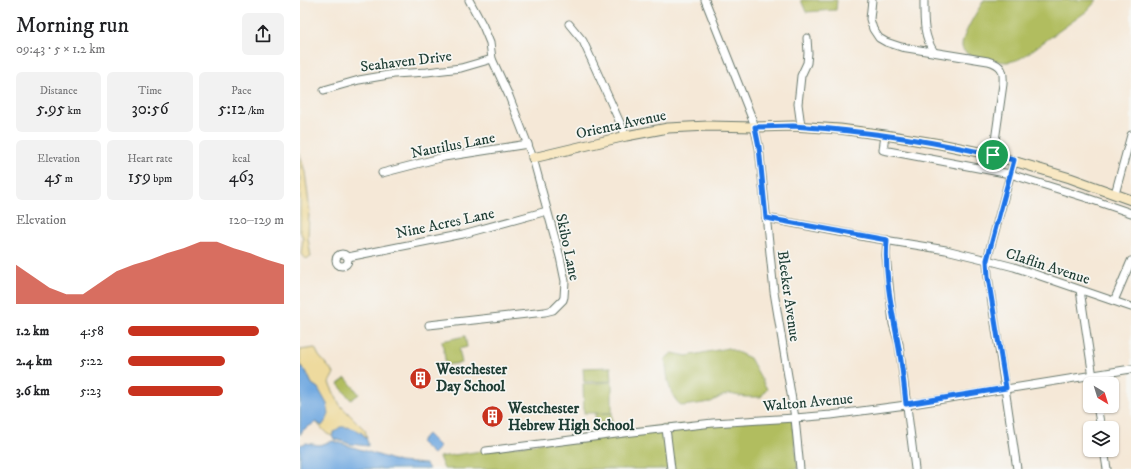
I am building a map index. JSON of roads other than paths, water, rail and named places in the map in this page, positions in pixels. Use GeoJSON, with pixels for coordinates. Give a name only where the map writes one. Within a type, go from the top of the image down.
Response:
{"type":"FeatureCollection","features":[{"type":"Feature","properties":{"kind":"street"},"geometry":{"type":"LineString","coordinates":[[470,0],[490,43],[492,59],[533,158]]}},
{"type":"Feature","properties":{"kind":"street","name":"Bleeker Avenue"},"geometry":{"type":"LineString","coordinates":[[705,0],[755,127],[759,147],[774,292],[794,418],[800,469]]}},
{"type":"Feature","properties":{"kind":"street"},"geometry":{"type":"LineString","coordinates":[[872,0],[870,19],[873,30],[879,38],[886,42],[901,47],[988,61],[999,66],[1004,75],[993,155]]}},
{"type":"Feature","properties":{"kind":"street"},"geometry":{"type":"LineString","coordinates":[[924,0],[924,25],[926,36],[934,52]]}},
{"type":"Feature","properties":{"kind":"street"},"geometry":{"type":"LineString","coordinates":[[569,24],[583,41],[626,136]]}},
{"type":"Feature","properties":{"kind":"street"},"geometry":{"type":"LineString","coordinates":[[801,126],[798,104],[801,76],[807,63],[807,38]]}},
{"type":"Feature","properties":{"kind":"street","name":"Seahaven Drive"},"geometry":{"type":"LineString","coordinates":[[324,90],[359,80],[394,74],[461,68],[492,59]]}},
{"type":"Feature","properties":{"kind":"street","name":"Orienta Avenue"},"geometry":{"type":"LineString","coordinates":[[533,158],[626,136],[668,128],[708,126],[801,126],[885,135],[993,155],[1014,160],[1070,178],[1131,200]]}},
{"type":"Feature","properties":{"kind":"street"},"geometry":{"type":"LineString","coordinates":[[885,135],[883,150],[1010,174],[1131,213]]}},
{"type":"Feature","properties":{"kind":"street"},"geometry":{"type":"LineString","coordinates":[[1115,194],[1131,135]]}},
{"type":"Feature","properties":{"kind":"street","name":"Nautilus Lane"},"geometry":{"type":"LineString","coordinates":[[382,173],[444,157],[528,144]]}},
{"type":"Feature","properties":{"kind":"street","name":"Skibo Lane"},"geometry":{"type":"LineString","coordinates":[[429,325],[545,312],[553,310],[563,300],[565,281],[560,257],[533,158]]}},
{"type":"Feature","properties":{"kind":"street"},"geometry":{"type":"LineString","coordinates":[[1014,160],[987,260],[988,277],[1006,388],[1016,469]]}},
{"type":"Feature","properties":{"kind":"street","name":"Nine Acres Lane"},"geometry":{"type":"LineString","coordinates":[[348,257],[463,234],[547,211]]}},
{"type":"Feature","properties":{"kind":"street","name":"Claflin Avenue"},"geometry":{"type":"LineString","coordinates":[[766,218],[946,250],[1014,267],[1131,307]]}},
{"type":"Feature","properties":{"kind":"street"},"geometry":{"type":"LineString","coordinates":[[887,240],[886,255],[893,324],[899,344],[915,469]]}},
{"type":"Feature","properties":{"kind":"street"},"geometry":{"type":"LineString","coordinates":[[1114,301],[1131,260]]}},
{"type":"Feature","properties":{"kind":"street"},"geometry":{"type":"LineString","coordinates":[[1080,290],[1093,376]]}},
{"type":"Feature","properties":{"kind":"street","name":"Walton Avenue"},"geometry":{"type":"LineString","coordinates":[[486,451],[713,422],[794,418],[906,404],[1131,369]]}},
{"type":"Feature","properties":{"kind":"street"},"geometry":{"type":"LineString","coordinates":[[666,428],[671,469]]}},
{"type":"Feature","properties":{"kind":"street"},"geometry":{"type":"LineString","coordinates":[[1105,457],[1107,469]]}},
{"type":"Feature","properties":{"kind":"water"},"geometry":{"type":"Polygon","coordinates":[[[300,365],[306,371],[312,384],[318,388],[327,404],[329,414],[322,426],[316,422],[303,430],[300,435],[300,365]]]}},
{"type":"Feature","properties":{"kind":"water"},"geometry":{"type":"Polygon","coordinates":[[[340,427],[358,431],[365,437],[368,446],[350,444],[335,440],[332,436],[340,427]]]}},
{"type":"Feature","properties":{"kind":"water"},"geometry":{"type":"Polygon","coordinates":[[[427,434],[440,447],[433,454],[420,442],[427,434]]]}},
{"type":"Feature","properties":{"kind":"water"},"geometry":{"type":"Polygon","coordinates":[[[333,441],[399,462],[426,464],[429,469],[300,469],[300,445],[306,443],[319,445],[333,441]]]}},
{"type":"Feature","properties":{"kind":"place","name":"Westchester Day School"},"geometry":{"type":"Point","coordinates":[420,378]}},
{"type":"Feature","properties":{"kind":"place","name":"Westchester Hebrew High School"},"geometry":{"type":"Point","coordinates":[493,417]}}]}
